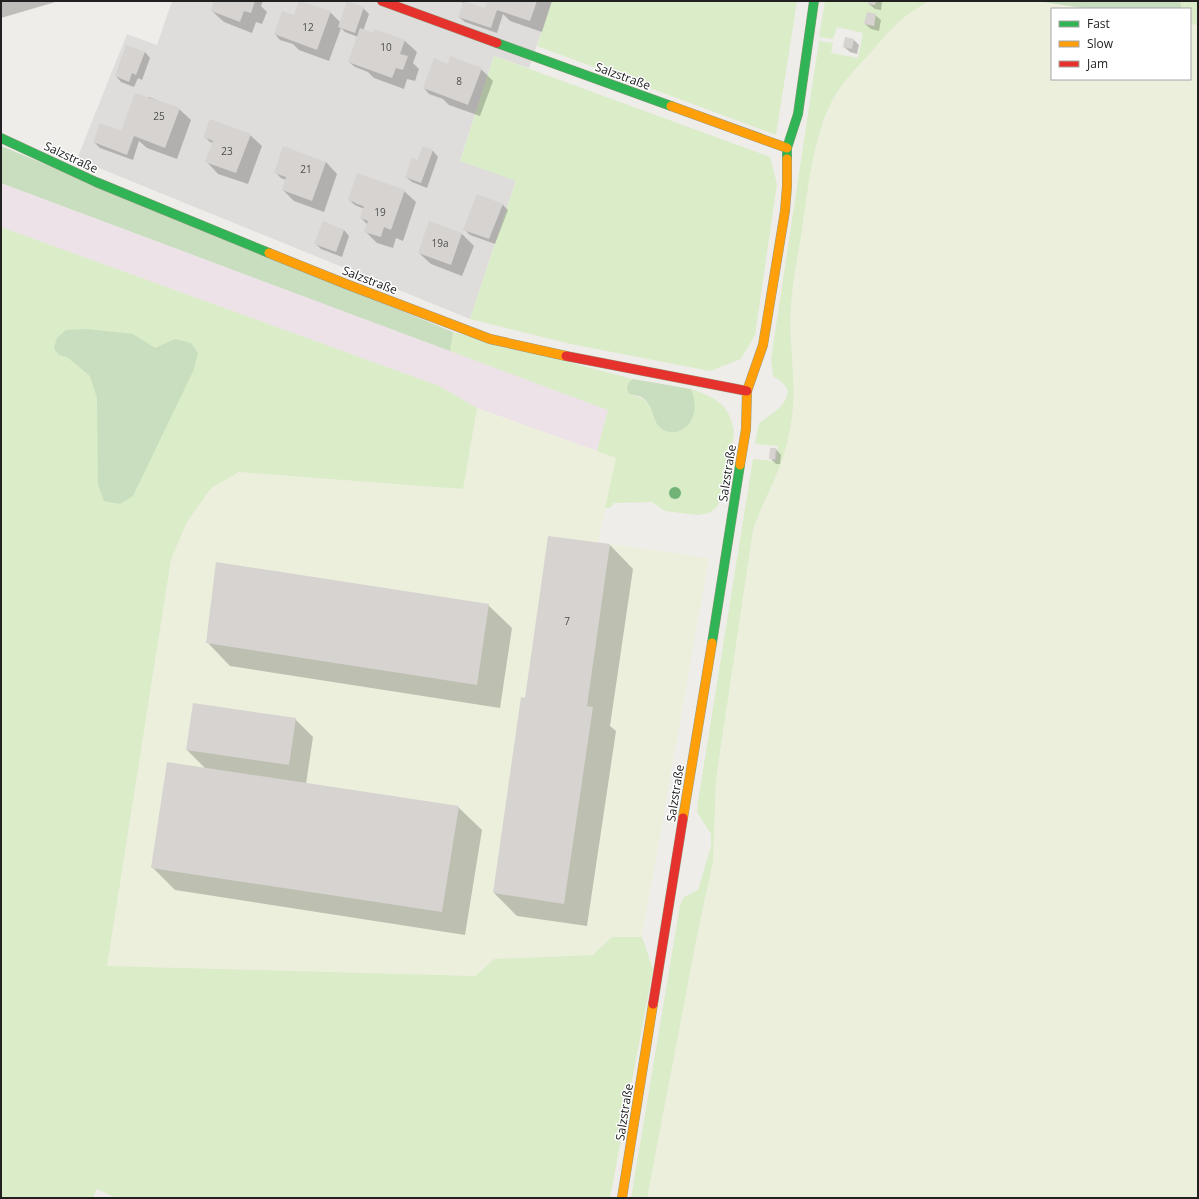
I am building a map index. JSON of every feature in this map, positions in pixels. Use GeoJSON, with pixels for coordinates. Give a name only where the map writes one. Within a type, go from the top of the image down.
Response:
{"type":"FeatureCollection","features":[{"type":"Feature","properties":{"kind":"street","name":"Salzstraße"},"geometry":{"type":"LineString","coordinates":[[382,1],[787,148]]}},
{"type":"Feature","properties":{"kind":"street","name":"Salzstraße"},"geometry":{"type":"LineString","coordinates":[[622,1198],[746,429],[747,390],[763,345],[785,211],[787,186],[787,148],[798,114],[814,1]]}},
{"type":"Feature","properties":{"kind":"street","name":"Salzstraße"},"geometry":{"type":"LineString","coordinates":[[1,138],[126,194],[346,284],[490,339],[587,361],[747,390]]}},
{"type":"Feature","properties":{"kind":"shaded area"},"geometry":{"type":"Polygon","coordinates":[[[172,1],[552,1],[529,68],[494,56],[460,161],[516,180],[470,319],[77,159],[127,34],[157,45],[172,1]]]}},
{"type":"Feature","properties":{"kind":"shaded area"},"geometry":{"type":"Polygon","coordinates":[[[1,183],[608,410],[597,451],[477,408],[439,386],[1,227],[1,183]]]}},
{"type":"Feature","properties":{"kind":"green space"},"geometry":{"type":"Polygon","coordinates":[[[552,1],[797,1],[776,135],[537,46],[552,1]]]}},
{"type":"Feature","properties":{"kind":"green space"},"geometry":{"type":"Polygon","coordinates":[[[825,1],[930,1],[898,22],[843,84],[829,107],[818,137],[809,183],[791,305],[790,319],[794,389],[791,425],[781,463],[760,510],[753,530],[716,779],[713,861],[697,936],[647,1198],[631,1198],[680,905],[684,897],[698,890],[711,846],[711,834],[697,812],[698,802],[753,459],[776,461],[778,446],[755,444],[759,423],[783,404],[787,394],[785,385],[773,376],[771,359],[819,41],[833,43],[831,53],[858,58],[863,33],[837,27],[833,39],[819,37],[825,1]]]}},
{"type":"Feature","properties":{"kind":"green space"},"geometry":{"type":"Polygon","coordinates":[[[930,1],[1034,1],[1082,8],[1051,8],[1051,80],[1191,80],[1191,24],[1198,25],[1198,1198],[647,1198],[697,936],[713,861],[716,779],[753,530],[759,511],[776,477],[794,396],[791,305],[810,174],[819,134],[830,106],[842,85],[894,25],[915,8],[930,1]]]}},
{"type":"Feature","properties":{"kind":"green space"},"geometry":{"type":"Polygon","coordinates":[[[1037,1],[1180,1],[1182,8],[1082,8],[1037,1]]]}},
{"type":"Feature","properties":{"kind":"green space"},"geometry":{"type":"Polygon","coordinates":[[[1180,1],[1198,1],[1198,25],[1191,24],[1191,8],[1182,8],[1180,1]]]}},
{"type":"Feature","properties":{"kind":"green space"},"geometry":{"type":"Polygon","coordinates":[[[494,56],[770,157],[777,184],[755,335],[741,359],[710,371],[571,344],[470,319],[516,181],[460,161],[494,56]]]}},
{"type":"Feature","properties":{"kind":"green space"},"geometry":{"type":"Polygon","coordinates":[[[1,146],[453,332],[450,351],[1,183],[1,146]]]}},
{"type":"Feature","properties":{"kind":"green space"},"geometry":{"type":"Polygon","coordinates":[[[1,227],[439,386],[477,408],[463,489],[239,472],[211,488],[187,522],[171,559],[107,966],[476,976],[494,959],[593,955],[612,937],[642,937],[653,969],[610,1198],[116,1198],[97,1189],[93,1198],[1,1198],[1,227]]]}},
{"type":"Feature","properties":{"kind":"green space"},"geometry":{"type":"Polygon","coordinates":[[[86,329],[133,334],[155,348],[175,339],[191,343],[198,353],[194,369],[133,496],[120,504],[104,501],[98,485],[97,398],[90,376],[67,357],[59,355],[54,348],[57,338],[66,330],[86,329]]]}},
{"type":"Feature","properties":{"kind":"green space"},"geometry":{"type":"Polygon","coordinates":[[[453,332],[633,379],[627,386],[629,394],[641,398],[648,403],[656,423],[691,389],[714,399],[729,415],[734,433],[725,493],[717,507],[709,513],[697,515],[665,511],[652,502],[614,503],[610,508],[605,508],[616,458],[597,451],[608,410],[450,351],[453,332]]]}},
{"type":"Feature","properties":{"kind":"green space"},"geometry":{"type":"Polygon","coordinates":[[[633,379],[691,389],[695,409],[688,425],[680,431],[675,432],[666,431],[661,428],[656,422],[647,402],[641,397],[629,394],[627,386],[633,379]]]}},
{"type":"Feature","properties":{"kind":"green space"},"geometry":{"type":"Polygon","coordinates":[[[477,408],[616,458],[598,542],[709,558],[642,937],[612,937],[593,955],[494,959],[476,976],[107,967],[171,559],[187,522],[211,488],[239,472],[463,489],[477,408]]]}},
{"type":"Feature","properties":{"kind":"building"},"geometry":{"type":"Polygon","coordinates":[[[214,1],[255,1],[251,13],[244,11],[240,22],[211,11],[214,1]]]}},
{"type":"Feature","properties":{"kind":"building"},"geometry":{"type":"Polygon","coordinates":[[[299,1],[331,11],[317,50],[274,34],[282,11],[294,15],[299,1]]]}},
{"type":"Feature","properties":{"kind":"building"},"geometry":{"type":"Polygon","coordinates":[[[347,1],[364,7],[355,33],[338,27],[347,1]]]}},
{"type":"Feature","properties":{"kind":"building"},"geometry":{"type":"Polygon","coordinates":[[[464,1],[485,8],[487,1],[537,1],[530,21],[497,10],[491,28],[458,17],[464,1]]]}},
{"type":"Feature","properties":{"kind":"building"},"geometry":{"type":"Polygon","coordinates":[[[868,1],[876,1],[875,5],[868,4],[868,1]]]}},
{"type":"Feature","properties":{"kind":"building"},"geometry":{"type":"Polygon","coordinates":[[[867,12],[876,14],[874,26],[864,24],[867,12]]]}},
{"type":"Feature","properties":{"kind":"building"},"geometry":{"type":"Polygon","coordinates":[[[360,28],[373,33],[375,29],[405,40],[400,54],[408,56],[403,70],[396,68],[392,78],[348,62],[360,28]]]}},
{"type":"Feature","properties":{"kind":"building"},"geometry":{"type":"Polygon","coordinates":[[[845,37],[854,39],[852,49],[843,47],[845,37]]]}},
{"type":"Feature","properties":{"kind":"building"},"geometry":{"type":"Polygon","coordinates":[[[126,45],[145,52],[136,75],[132,73],[129,82],[115,76],[126,45]]]}},
{"type":"Feature","properties":{"kind":"building"},"geometry":{"type":"Polygon","coordinates":[[[450,56],[482,68],[468,105],[423,88],[434,58],[448,64],[450,56]]]}},
{"type":"Feature","properties":{"kind":"building"},"geometry":{"type":"Polygon","coordinates":[[[135,93],[180,108],[165,148],[134,136],[127,155],[93,142],[100,123],[121,131],[135,93]]]}},
{"type":"Feature","properties":{"kind":"building"},"geometry":{"type":"Polygon","coordinates":[[[210,119],[251,134],[236,173],[205,162],[213,141],[203,137],[210,119]]]}},
{"type":"Feature","properties":{"kind":"building"},"geometry":{"type":"Polygon","coordinates":[[[283,146],[326,162],[312,201],[282,190],[286,177],[274,173],[283,146]]]}},
{"type":"Feature","properties":{"kind":"building"},"geometry":{"type":"Polygon","coordinates":[[[423,146],[433,150],[421,183],[405,177],[412,158],[418,160],[423,146]]]}},
{"type":"Feature","properties":{"kind":"building"},"geometry":{"type":"Polygon","coordinates":[[[357,173],[405,190],[391,230],[384,227],[381,237],[364,232],[368,221],[360,218],[364,206],[348,200],[357,173]]]}},
{"type":"Feature","properties":{"kind":"building"},"geometry":{"type":"Polygon","coordinates":[[[477,194],[503,204],[489,239],[463,230],[477,194]]]}},
{"type":"Feature","properties":{"kind":"building"},"geometry":{"type":"Polygon","coordinates":[[[323,221],[344,230],[336,252],[314,244],[323,221]]]}},
{"type":"Feature","properties":{"kind":"building"},"geometry":{"type":"Polygon","coordinates":[[[429,221],[462,233],[451,265],[418,253],[429,221]]]}},
{"type":"Feature","properties":{"kind":"building"},"geometry":{"type":"Polygon","coordinates":[[[770,448],[776,448],[775,459],[769,459],[770,448]]]}},
{"type":"Feature","properties":{"kind":"building"},"geometry":{"type":"Polygon","coordinates":[[[548,536],[610,544],[587,706],[593,707],[564,904],[493,893],[521,697],[525,698],[548,536]]]}},
{"type":"Feature","properties":{"kind":"building"},"geometry":{"type":"Polygon","coordinates":[[[216,562],[489,604],[477,685],[206,643],[216,562]]]}},
{"type":"Feature","properties":{"kind":"building"},"geometry":{"type":"Polygon","coordinates":[[[193,703],[296,718],[289,765],[186,750],[193,703]]]}},
{"type":"Feature","properties":{"kind":"building"},"geometry":{"type":"Polygon","coordinates":[[[167,762],[459,806],[442,912],[151,868],[167,762]]]}},
{"type":"Feature","properties":{"kind":"traffic: fast"},"geometry":{"type":"LineString","coordinates":[[787,159],[787,148],[798,114],[814,1]]}},
{"type":"Feature","properties":{"kind":"traffic: fast"},"geometry":{"type":"LineString","coordinates":[[497,43],[671,106]]}},
{"type":"Feature","properties":{"kind":"traffic: fast"},"geometry":{"type":"LineString","coordinates":[[1,138],[96,182],[269,253]]}},
{"type":"Feature","properties":{"kind":"traffic: fast"},"geometry":{"type":"LineString","coordinates":[[712,643],[740,465]]}},
{"type":"Feature","properties":{"kind":"traffic: slow"},"geometry":{"type":"LineString","coordinates":[[671,106],[787,148]]}},
{"type":"Feature","properties":{"kind":"traffic: slow"},"geometry":{"type":"LineString","coordinates":[[740,465],[746,429],[747,391],[763,345],[785,211],[787,159]]}},
{"type":"Feature","properties":{"kind":"traffic: slow"},"geometry":{"type":"LineString","coordinates":[[269,253],[490,339],[566,356]]}},
{"type":"Feature","properties":{"kind":"traffic: slow"},"geometry":{"type":"LineString","coordinates":[[683,818],[712,643]]}},
{"type":"Feature","properties":{"kind":"traffic: slow"},"geometry":{"type":"LineString","coordinates":[[622,1198],[653,1004]]}},
{"type":"Feature","properties":{"kind":"traffic: jam"},"geometry":{"type":"LineString","coordinates":[[382,1],[497,43]]}},
{"type":"Feature","properties":{"kind":"traffic: jam"},"geometry":{"type":"LineString","coordinates":[[566,356],[747,391]]}},
{"type":"Feature","properties":{"kind":"traffic: jam"},"geometry":{"type":"LineString","coordinates":[[653,1004],[683,818]]}}]}
